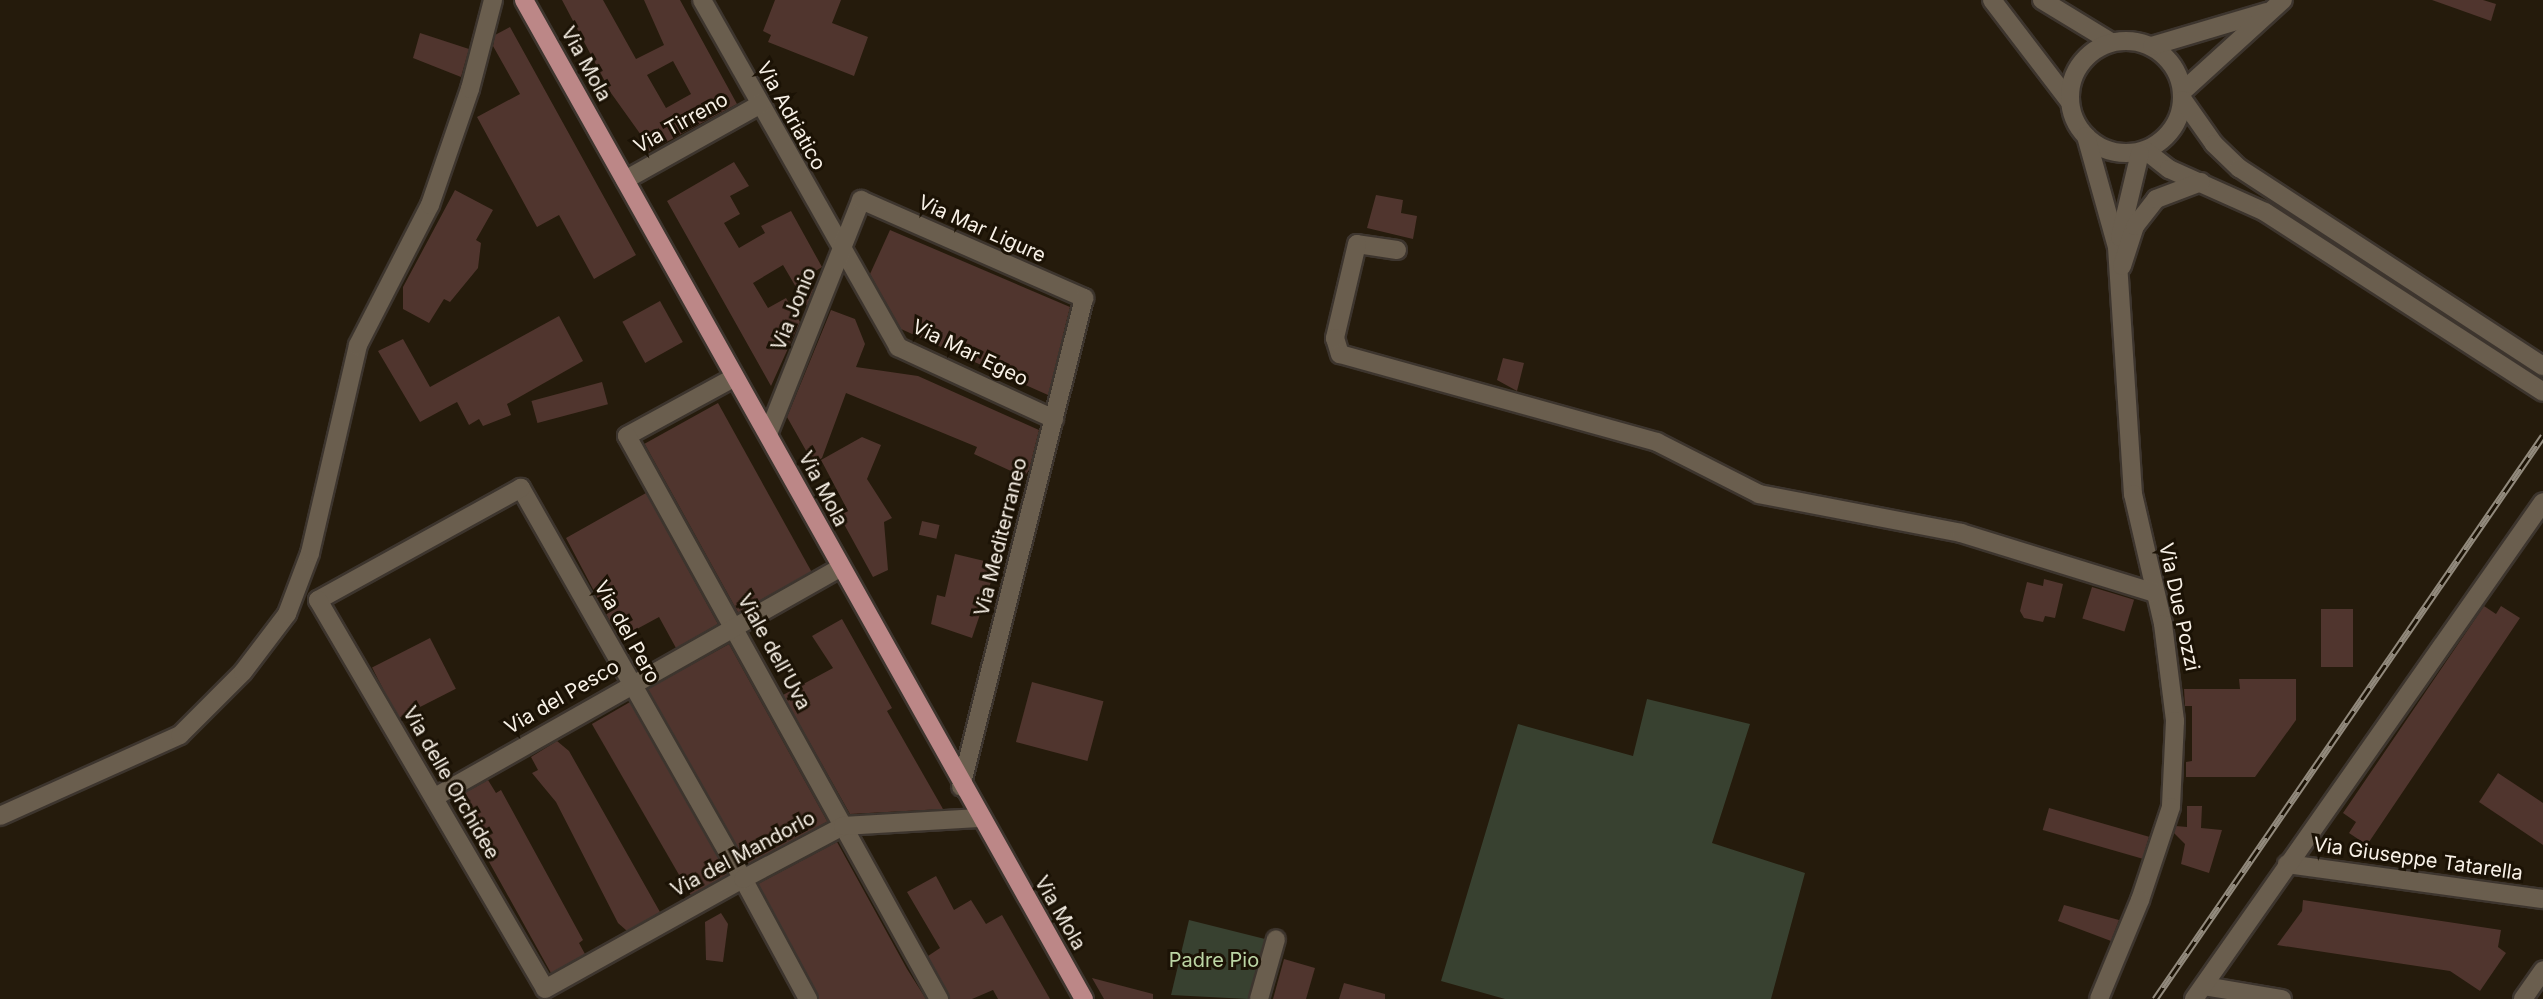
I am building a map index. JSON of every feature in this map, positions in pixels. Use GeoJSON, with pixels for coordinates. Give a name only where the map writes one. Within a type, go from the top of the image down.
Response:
{"type":"FeatureCollection","features":[{"type":"Feature","properties":{"kind":"main road","name":"Via Mola"},"geometry":{"type":"LineString","coordinates":[[525,0],[768,434],[961,788],[1084,999]]}},
{"type":"Feature","properties":{"kind":"street"},"geometry":{"type":"LineString","coordinates":[[0,816],[180,735],[243,672],[287,614],[310,553],[358,345],[430,205],[467,99],[493,0]]}},
{"type":"Feature","properties":{"kind":"street","name":"Via Adriatico"},"geometry":{"type":"LineString","coordinates":[[702,0],[841,254]]}},
{"type":"Feature","properties":{"kind":"street"},"geometry":{"type":"LineString","coordinates":[[1992,0],[2070,102],[2086,136],[2115,153],[2143,152],[2265,212],[2543,392]]}},
{"type":"Feature","properties":{"kind":"street"},"geometry":{"type":"LineString","coordinates":[[2042,0],[2111,42],[2152,46],[2277,5]]}},
{"type":"Feature","properties":{"kind":"street"},"geometry":{"type":"LineString","coordinates":[[2143,152],[2172,128],[2183,96],[2277,5]]}},
{"type":"Feature","properties":{"kind":"street"},"geometry":{"type":"LineString","coordinates":[[2070,102],[2079,67],[2111,42]]}},
{"type":"Feature","properties":{"kind":"street"},"geometry":{"type":"LineString","coordinates":[[2152,46],[2172,63],[2183,96],[2214,144],[2239,168],[2543,366]]}},
{"type":"Feature","properties":{"kind":"street","name":"Via Tirreno"},"geometry":{"type":"LineString","coordinates":[[625,180],[759,105]]}},
{"type":"Feature","properties":{"kind":"street","name":"Via Due Pozzi"},"geometry":{"type":"LineString","coordinates":[[2086,136],[2117,247],[2133,494],[2155,593],[2173,702],[2170,807],[2140,900],[2098,999]]}},
{"type":"Feature","properties":{"kind":"street","name":"Via Due Pozzi"},"geometry":{"type":"LineString","coordinates":[[2117,247],[2137,181],[2143,152]]}},
{"type":"Feature","properties":{"kind":"street"},"geometry":{"type":"LineString","coordinates":[[2118,279],[2141,217],[2156,199],[2201,182]]}},
{"type":"Feature","properties":{"kind":"street","name":"Via Jonio"},"geometry":{"type":"LineString","coordinates":[[768,434],[861,200]]}},
{"type":"Feature","properties":{"kind":"street","name":"Via Mar Ligure"},"geometry":{"type":"LineString","coordinates":[[861,200],[1084,298]]}},
{"type":"Feature","properties":{"kind":"street"},"geometry":{"type":"LineString","coordinates":[[1397,250],[1357,244],[1335,338],[1340,354],[1657,442],[1759,494],[1961,532],[2155,593]]}},
{"type":"Feature","properties":{"kind":"street","name":"Via Mar Egeo"},"geometry":{"type":"LineString","coordinates":[[841,254],[898,347],[1054,419]]}},
{"type":"Feature","properties":{"kind":"street","name":"Via Mediterraneo"},"geometry":{"type":"LineString","coordinates":[[961,788],[1084,298]]}},
{"type":"Feature","properties":{"kind":"street","name":"Viale dell'Uva"},"geometry":{"type":"LineString","coordinates":[[735,377],[627,436],[939,999]]}},
{"type":"Feature","properties":{"kind":"street","name":"Via del Pero"},"geometry":{"type":"LineString","coordinates":[[318,600],[521,489],[629,683],[743,879],[808,999]]}},
{"type":"Feature","properties":{"kind":"street"},"geometry":{"type":"LineString","coordinates":[[2282,999],[2199,992],[2493,568],[2543,502]]}},
{"type":"Feature","properties":{"kind":"street","name":"Via del Pesco"},"geometry":{"type":"LineString","coordinates":[[435,797],[629,683],[840,568]]}},
{"type":"Feature","properties":{"kind":"street","name":"Via delle Orchidee"},"geometry":{"type":"LineString","coordinates":[[318,600],[545,989]]}},
{"type":"Feature","properties":{"kind":"street","name":"Via del Mandorlo"},"geometry":{"type":"LineString","coordinates":[[545,989],[843,826],[979,819]]}},
{"type":"Feature","properties":{"kind":"street","name":"Via Giuseppe Tatarella"},"geometry":{"type":"LineString","coordinates":[[2287,864],[2543,899]]}},
{"type":"Feature","properties":{"kind":"street"},"geometry":{"type":"LineString","coordinates":[[1259,999],[1276,939]]}},
{"type":"Feature","properties":{"kind":"street"},"geometry":{"type":"LineString","coordinates":[[2523,999],[2543,970]]}},
{"type":"Feature","properties":{"kind":"green space"},"geometry":{"type":"Polygon","coordinates":[[[1647,699],[1750,724],[1712,843],[1805,873],[1771,999],[1505,999],[1441,981],[1518,724],[1633,756],[1647,699]]]}},
{"type":"Feature","properties":{"kind":"green space","name":"Padre Pio"},"geometry":{"type":"Polygon","coordinates":[[[1189,920],[1265,939],[1248,999],[1171,995],[1189,920]]]}},
{"type":"Feature","properties":{"kind":"building"},"geometry":{"type":"Polygon","coordinates":[[[562,0],[603,0],[636,59],[664,45],[644,0],[680,0],[737,104],[646,153],[641,135],[611,93],[562,0]],[[673,61],[647,75],[666,108],[691,94],[673,61]]]}},
{"type":"Feature","properties":{"kind":"building"},"geometry":{"type":"Polygon","coordinates":[[[775,0],[841,0],[832,23],[868,37],[854,76],[768,42],[771,35],[763,31],[775,0]]]}},
{"type":"Feature","properties":{"kind":"building"},"geometry":{"type":"Polygon","coordinates":[[[2432,0],[2483,0],[2496,4],[2491,21],[2432,0]]]}},
{"type":"Feature","properties":{"kind":"building"},"geometry":{"type":"Polygon","coordinates":[[[510,27],[636,255],[594,279],[559,215],[537,227],[477,117],[520,94],[493,46],[495,35],[510,27]]]}},
{"type":"Feature","properties":{"kind":"building"},"geometry":{"type":"Polygon","coordinates":[[[420,33],[469,49],[461,77],[413,58],[420,33]]]}},
{"type":"Feature","properties":{"kind":"building"},"geometry":{"type":"Polygon","coordinates":[[[734,162],[749,186],[730,196],[740,214],[724,223],[739,248],[765,233],[761,226],[791,211],[822,267],[806,277],[813,290],[807,306],[783,265],[753,283],[768,308],[786,298],[800,322],[771,386],[667,201],[734,162]]]}},
{"type":"Feature","properties":{"kind":"building"},"geometry":{"type":"Polygon","coordinates":[[[455,190],[493,210],[476,240],[481,243],[478,268],[450,302],[444,299],[429,323],[403,309],[403,287],[455,190]]]}},
{"type":"Feature","properties":{"kind":"building"},"geometry":{"type":"Polygon","coordinates":[[[1376,195],[1403,200],[1401,213],[1417,216],[1413,239],[1367,228],[1376,195]]]}},
{"type":"Feature","properties":{"kind":"building"},"geometry":{"type":"Polygon","coordinates":[[[890,230],[1070,307],[1048,395],[901,329],[870,274],[890,230]]]}},
{"type":"Feature","properties":{"kind":"building"},"geometry":{"type":"Polygon","coordinates":[[[660,301],[683,342],[645,363],[622,322],[660,301]]]}},
{"type":"Feature","properties":{"kind":"building"},"geometry":{"type":"Polygon","coordinates":[[[831,310],[855,319],[865,344],[856,367],[918,376],[1039,430],[1029,470],[1024,477],[974,454],[977,447],[846,393],[822,458],[813,463],[787,417],[831,310]]]}},
{"type":"Feature","properties":{"kind":"building"},"geometry":{"type":"Polygon","coordinates":[[[559,316],[583,361],[507,404],[511,415],[483,426],[479,419],[469,425],[457,402],[420,422],[378,351],[403,339],[430,387],[559,316]]]}},
{"type":"Feature","properties":{"kind":"building"},"geometry":{"type":"Polygon","coordinates":[[[1503,358],[1524,363],[1517,391],[1497,380],[1503,358]]]}},
{"type":"Feature","properties":{"kind":"building"},"geometry":{"type":"Polygon","coordinates":[[[602,382],[608,404],[537,423],[531,401],[602,382]]]}},
{"type":"Feature","properties":{"kind":"building"},"geometry":{"type":"Polygon","coordinates":[[[718,403],[812,572],[738,613],[645,444],[718,403]]]}},
{"type":"Feature","properties":{"kind":"building"},"geometry":{"type":"Polygon","coordinates":[[[862,437],[881,445],[867,479],[892,518],[884,522],[888,570],[873,577],[839,515],[848,511],[821,460],[862,437]]]}},
{"type":"Feature","properties":{"kind":"building"},"geometry":{"type":"Polygon","coordinates":[[[646,493],[718,624],[676,648],[659,617],[624,636],[618,624],[612,625],[566,538],[646,493]]]}},
{"type":"Feature","properties":{"kind":"building"},"geometry":{"type":"Polygon","coordinates":[[[922,521],[940,525],[936,539],[919,535],[922,521]]]}},
{"type":"Feature","properties":{"kind":"building"},"geometry":{"type":"Polygon","coordinates":[[[955,554],[997,564],[972,638],[931,624],[937,595],[945,597],[955,554]]]}},
{"type":"Feature","properties":{"kind":"building"},"geometry":{"type":"Polygon","coordinates":[[[2044,579],[2063,584],[2055,618],[2045,616],[2043,622],[2024,618],[2020,611],[2027,582],[2043,586],[2044,579]]]}},
{"type":"Feature","properties":{"kind":"building"},"geometry":{"type":"Polygon","coordinates":[[[2092,587],[2134,600],[2124,631],[2082,619],[2092,587]]]}},
{"type":"Feature","properties":{"kind":"building"},"geometry":{"type":"Polygon","coordinates":[[[2484,606],[2496,614],[2501,606],[2520,618],[2367,845],[2349,833],[2356,822],[2343,813],[2484,606]]]}},
{"type":"Feature","properties":{"kind":"building"},"geometry":{"type":"Polygon","coordinates":[[[2321,609],[2353,609],[2353,667],[2321,667],[2321,609]]]}},
{"type":"Feature","properties":{"kind":"building"},"geometry":{"type":"Polygon","coordinates":[[[842,619],[892,708],[887,711],[943,809],[850,814],[783,695],[833,668],[812,636],[842,619]]]}},
{"type":"Feature","properties":{"kind":"building"},"geometry":{"type":"Polygon","coordinates":[[[430,638],[456,689],[398,718],[372,668],[430,638]]]}},
{"type":"Feature","properties":{"kind":"building"},"geometry":{"type":"Polygon","coordinates":[[[729,644],[827,822],[746,867],[648,689],[729,644]]]}},
{"type":"Feature","properties":{"kind":"building"},"geometry":{"type":"Polygon","coordinates":[[[2239,679],[2296,679],[2296,720],[2255,777],[2186,777],[2186,762],[2192,761],[2192,706],[2185,706],[2184,689],[2240,689],[2239,679]]]}},
{"type":"Feature","properties":{"kind":"building"},"geometry":{"type":"Polygon","coordinates":[[[1032,682],[1103,701],[1087,761],[1016,742],[1032,682]]]}},
{"type":"Feature","properties":{"kind":"building"},"geometry":{"type":"Polygon","coordinates":[[[630,702],[730,874],[691,896],[592,724],[630,702]]]}},
{"type":"Feature","properties":{"kind":"building"},"geometry":{"type":"Polygon","coordinates":[[[557,741],[569,751],[660,912],[627,931],[618,923],[556,802],[532,773],[538,770],[531,757],[557,741]]]}},
{"type":"Feature","properties":{"kind":"building"},"geometry":{"type":"Polygon","coordinates":[[[2498,773],[2543,803],[2543,845],[2479,802],[2498,773]]]}},
{"type":"Feature","properties":{"kind":"building"},"geometry":{"type":"Polygon","coordinates":[[[488,780],[496,793],[501,790],[583,940],[579,943],[585,954],[551,973],[454,799],[488,780]]]}},
{"type":"Feature","properties":{"kind":"building"},"geometry":{"type":"Polygon","coordinates":[[[2187,806],[2202,806],[2201,828],[2222,830],[2209,873],[2181,864],[2185,844],[2174,833],[2176,826],[2187,827],[2187,806]]]}},
{"type":"Feature","properties":{"kind":"building"},"geometry":{"type":"Polygon","coordinates":[[[2049,808],[2149,837],[2143,859],[2043,830],[2049,808]]]}},
{"type":"Feature","properties":{"kind":"building"},"geometry":{"type":"Polygon","coordinates":[[[837,842],[926,999],[819,999],[758,884],[837,842]]]}},
{"type":"Feature","properties":{"kind":"building"},"geometry":{"type":"Polygon","coordinates":[[[936,876],[954,910],[971,900],[986,924],[1002,915],[1050,999],[998,999],[993,990],[972,999],[950,999],[928,956],[940,948],[907,892],[936,876]]]}},
{"type":"Feature","properties":{"kind":"building"},"geometry":{"type":"Polygon","coordinates":[[[2303,900],[2501,930],[2498,947],[2506,953],[2480,991],[2450,971],[2277,945],[2302,911],[2303,900]]]}},
{"type":"Feature","properties":{"kind":"building"},"geometry":{"type":"Polygon","coordinates":[[[2064,905],[2119,920],[2111,941],[2058,921],[2064,905]]]}},
{"type":"Feature","properties":{"kind":"building"},"geometry":{"type":"Polygon","coordinates":[[[721,913],[728,924],[723,962],[706,960],[705,922],[721,913]]]}},
{"type":"Feature","properties":{"kind":"building"},"geometry":{"type":"Polygon","coordinates":[[[1284,959],[1315,968],[1306,999],[1273,999],[1284,959]]]}},
{"type":"Feature","properties":{"kind":"building"},"geometry":{"type":"Polygon","coordinates":[[[1092,978],[1153,994],[1153,999],[1104,999],[1092,978]]]}},
{"type":"Feature","properties":{"kind":"building"},"geometry":{"type":"Polygon","coordinates":[[[1344,983],[1385,994],[1385,999],[1339,999],[1344,983]]]}},
{"type":"Feature","properties":{"kind":"railway"},"geometry":{"type":"LineString","coordinates":[[2155,999],[2543,436]]}}]}
